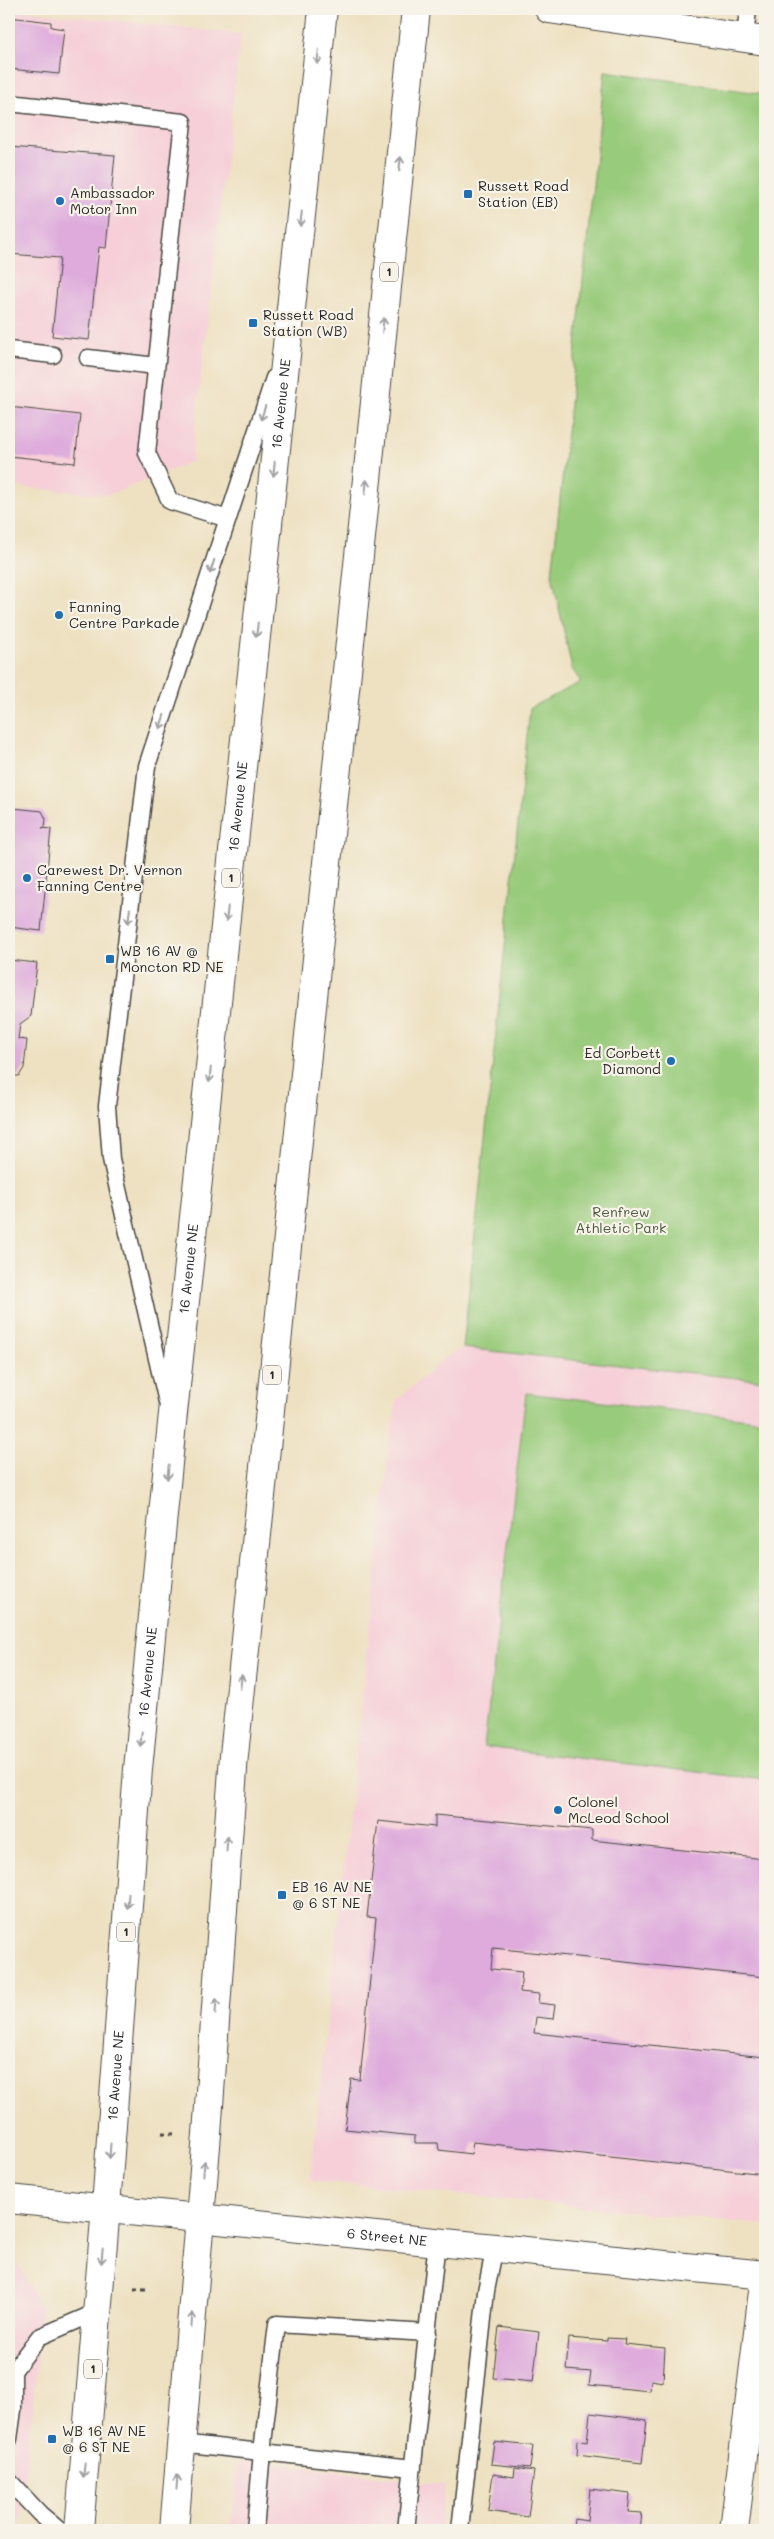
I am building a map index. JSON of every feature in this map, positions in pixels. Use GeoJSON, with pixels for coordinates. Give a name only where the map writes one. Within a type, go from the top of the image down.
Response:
{"type":"FeatureCollection","features":[{"type":"Feature","properties":{"kind":"main road","name":"16 Avenue NE"},"geometry":{"type":"LineString","coordinates":[[79,2530],[106,2207],[138,1769],[172,1423],[324,9]]}},
{"type":"Feature","properties":{"kind":"main road","name":"1"},"geometry":{"type":"LineString","coordinates":[[174,2530],[200,2217],[236,1736],[416,9]]}},
{"type":"Feature","properties":{"kind":"main road"},"geometry":{"type":"LineString","coordinates":[[549,9],[755,39]]}},
{"type":"Feature","properties":{"kind":"main road","name":"6 Street NE"},"geometry":{"type":"LineString","coordinates":[[9,2199],[495,2246],[765,2275]]}},
{"type":"Feature","properties":{"kind":"main road"},"geometry":{"type":"LineString","coordinates":[[734,2530],[765,2275]]}},
{"type":"Feature","properties":{"kind":"lane"},"geometry":{"type":"LineString","coordinates":[[748,9],[755,39]]}},
{"type":"Feature","properties":{"kind":"lane"},"geometry":{"type":"LineString","coordinates":[[9,103],[182,122],[147,453],[170,501],[228,519]]}},
{"type":"Feature","properties":{"kind":"lane"},"geometry":{"type":"LineString","coordinates":[[172,1423],[110,1159],[107,1106],[147,766],[289,333]]}},
{"type":"Feature","properties":{"kind":"lane"},"geometry":{"type":"LineString","coordinates":[[9,350],[53,355]]}},
{"type":"Feature","properties":{"kind":"lane"},"geometry":{"type":"LineString","coordinates":[[88,358],[156,366]]}},
{"type":"Feature","properties":{"kind":"lane"},"geometry":{"type":"LineString","coordinates":[[406,2530],[437,2241]]}},
{"type":"Feature","properties":{"kind":"lane"},"geometry":{"type":"LineString","coordinates":[[460,2530],[486,2291],[495,2246]]}},
{"type":"Feature","properties":{"kind":"lane"},"geometry":{"type":"LineString","coordinates":[[9,2439],[13,2410],[13,2364],[39,2337],[97,2312]]}},
{"type":"Feature","properties":{"kind":"lane"},"geometry":{"type":"LineString","coordinates":[[255,2530],[277,2324],[428,2332]]}},
{"type":"Feature","properties":{"kind":"lane"},"geometry":{"type":"LineString","coordinates":[[180,2444],[413,2468]]}},
{"type":"Feature","properties":{"kind":"lane"},"geometry":{"type":"LineString","coordinates":[[9,2481],[40,2514],[59,2530]]}},
{"type":"Feature","properties":{"kind":"path"},"geometry":{"type":"LineString","coordinates":[[162,2134],[174,2134]]}},
{"type":"Feature","properties":{"kind":"path"},"geometry":{"type":"LineString","coordinates":[[134,2289],[146,2289]]}},
{"type":"Feature","properties":{"kind":"shaded area"},"geometry":{"type":"Polygon","coordinates":[[[9,9],[241,34],[191,462],[108,495],[9,486],[9,9]]]}},
{"type":"Feature","properties":{"kind":"shaded area","name":"Colonel McLeod School"},"geometry":{"type":"Polygon","coordinates":[[[463,1348],[765,1381],[765,2225],[310,2180],[390,1440],[397,1400],[448,1356],[463,1348]]]}},
{"type":"Feature","properties":{"kind":"shaded area"},"geometry":{"type":"Polygon","coordinates":[[[9,2264],[19,2265],[42,2311],[20,2530],[9,2530],[9,2264]]]}},
{"type":"Feature","properties":{"kind":"shaded area"},"geometry":{"type":"Polygon","coordinates":[[[239,2460],[445,2484],[440,2530],[231,2530],[239,2460]]]}},
{"type":"Feature","properties":{"kind":"green space","name":"Renfrew Athletic Park"},"geometry":{"type":"Polygon","coordinates":[[[605,71],[765,94],[765,1381],[463,1348],[530,708],[581,682],[572,669],[552,575],[605,71]]]}},
{"type":"Feature","properties":{"kind":"green space"},"geometry":{"type":"Polygon","coordinates":[[[526,1393],[765,1421],[765,1780],[484,1747],[526,1393]]]}},
{"type":"Feature","properties":{"kind":"building"},"geometry":{"type":"Polygon","coordinates":[[[9,17],[51,22],[51,27],[64,29],[59,74],[9,69],[9,17]]]}},
{"type":"Feature","properties":{"kind":"building","name":"Ambassador Motor Inn"},"geometry":{"type":"Polygon","coordinates":[[[9,147],[115,155],[106,248],[99,247],[89,340],[52,336],[60,258],[9,254],[9,147]]]}},
{"type":"Feature","properties":{"kind":"building"},"geometry":{"type":"Polygon","coordinates":[[[9,407],[80,415],[75,463],[9,456],[9,407]]]}},
{"type":"Feature","properties":{"kind":"building","name":"Carewest Dr. Vernon Fanning Centre"},"geometry":{"type":"Polygon","coordinates":[[[9,799],[14,799],[13,808],[42,811],[46,819],[45,827],[42,828],[51,829],[41,931],[9,927],[9,799]]]}},
{"type":"Feature","properties":{"kind":"building"},"geometry":{"type":"Polygon","coordinates":[[[9,960],[37,963],[31,1016],[20,1024],[18,1039],[27,1040],[24,1068],[19,1076],[9,1076],[9,960]]]}},
{"type":"Feature","properties":{"kind":"building"},"geometry":{"type":"Polygon","coordinates":[[[435,1815],[592,1830],[592,1840],[765,1859],[765,1977],[493,1948],[491,1969],[522,1972],[520,1992],[539,1994],[538,2003],[555,2005],[553,2019],[536,2017],[534,2033],[765,2057],[765,2174],[473,2142],[471,2154],[439,2150],[438,2143],[415,2143],[415,2136],[345,2129],[351,2079],[360,2080],[376,1918],[367,1917],[378,1821],[435,1827],[435,1815]]]}},
{"type":"Feature","properties":{"kind":"building"},"geometry":{"type":"Polygon","coordinates":[[[499,2327],[539,2332],[533,2382],[493,2378],[499,2327]]]}},
{"type":"Feature","properties":{"kind":"building"},"geometry":{"type":"Polygon","coordinates":[[[569,2338],[607,2341],[607,2338],[625,2339],[624,2344],[665,2348],[663,2382],[651,2380],[650,2391],[589,2385],[591,2372],[566,2370],[569,2338]]]}},
{"type":"Feature","properties":{"kind":"building"},"geometry":{"type":"Polygon","coordinates":[[[590,2413],[647,2420],[642,2463],[577,2455],[578,2440],[587,2442],[590,2413]]]}},
{"type":"Feature","properties":{"kind":"building"},"geometry":{"type":"Polygon","coordinates":[[[494,2442],[533,2446],[530,2468],[491,2464],[494,2442]]]}},
{"type":"Feature","properties":{"kind":"building"},"geometry":{"type":"Polygon","coordinates":[[[515,2468],[534,2471],[528,2517],[488,2511],[493,2474],[514,2477],[515,2468]]]}},
{"type":"Feature","properties":{"kind":"building"},"geometry":{"type":"Polygon","coordinates":[[[590,2489],[630,2494],[628,2512],[642,2513],[640,2530],[574,2530],[575,2519],[587,2521],[590,2489]]]}},
{"type":"Feature","properties":{"kind":"place","name":"Russett Road Station (EB)"},"geometry":{"type":"Point","coordinates":[468,194]}},
{"type":"Feature","properties":{"kind":"place","name":"Ambassador Motor Inn"},"geometry":{"type":"Point","coordinates":[60,201]}},
{"type":"Feature","properties":{"kind":"place","name":"Russett Road Station (WB)"},"geometry":{"type":"Point","coordinates":[253,323]}},
{"type":"Feature","properties":{"kind":"place","name":"Fanning Centre Parkade"},"geometry":{"type":"Point","coordinates":[59,615]}},
{"type":"Feature","properties":{"kind":"place","name":"Carewest Dr. Vernon Fanning Centre"},"geometry":{"type":"Point","coordinates":[27,878]}},
{"type":"Feature","properties":{"kind":"place","name":"WB 16 AV @ Moncton RD NE"},"geometry":{"type":"Point","coordinates":[110,959]}},
{"type":"Feature","properties":{"kind":"place","name":"Ed Corbett Diamond"},"geometry":{"type":"Point","coordinates":[671,1061]}},
{"type":"Feature","properties":{"kind":"place","name":"Colonel McLeod School"},"geometry":{"type":"Point","coordinates":[558,1810]}},
{"type":"Feature","properties":{"kind":"place","name":"EB 16 AV NE @ 6 ST NE"},"geometry":{"type":"Point","coordinates":[282,1895]}},
{"type":"Feature","properties":{"kind":"place","name":"WB 16 AV NE @ 6 ST NE"},"geometry":{"type":"Point","coordinates":[52,2439]}}]}
